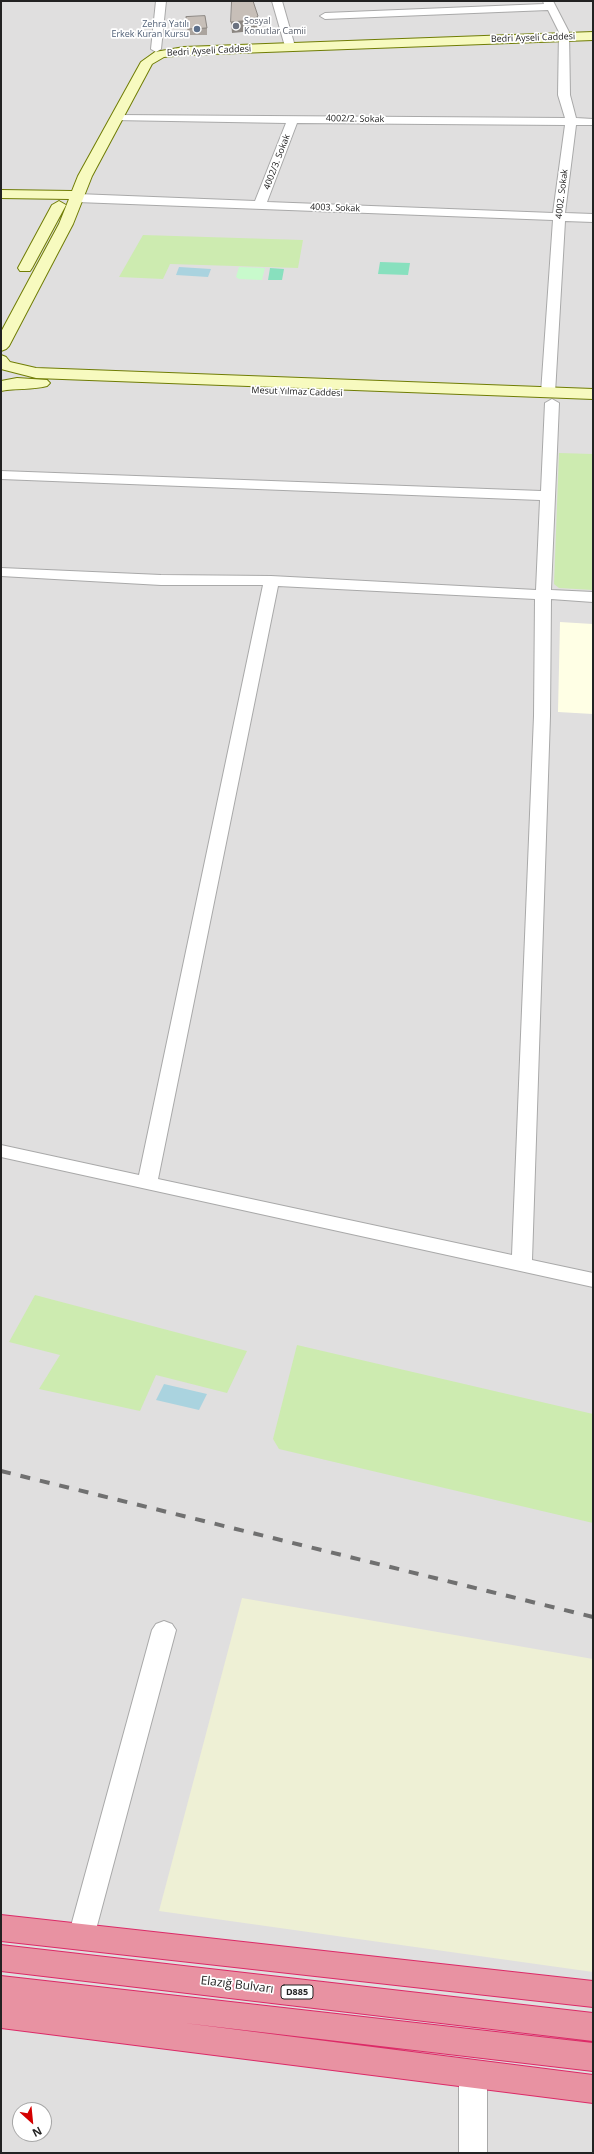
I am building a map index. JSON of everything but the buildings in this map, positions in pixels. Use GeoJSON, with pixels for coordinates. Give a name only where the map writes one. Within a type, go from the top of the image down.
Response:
{"type":"FeatureCollection","features":[{"type":"Feature","properties":{"kind":"highway"},"geometry":{"type":"LineString","coordinates":[[1,1928],[593,1994]]}},
{"type":"Feature","properties":{"kind":"highway","name":"Elazığ Bulvarı"},"geometry":{"type":"LineString","coordinates":[[1,1958],[593,2027]]}},
{"type":"Feature","properties":{"kind":"highway"},"geometry":{"type":"LineString","coordinates":[[1,1989],[593,2057]]}},
{"type":"Feature","properties":{"kind":"highway"},"geometry":{"type":"LineString","coordinates":[[1,2014],[593,2089]]}},
{"type":"Feature","properties":{"kind":"main road","name":"Bedri Ayseli Caddesi"},"geometry":{"type":"LineString","coordinates":[[19,280],[85,176],[147,62],[163,53],[564,34],[593,31]]}},
{"type":"Feature","properties":{"kind":"main road","name":"Bedri Ayseli Caddesi"},"geometry":{"type":"LineString","coordinates":[[1,346],[66,224],[71,198],[126,77],[136,60],[146,52],[156,49],[289,43],[564,34],[593,36]]}},
{"type":"Feature","properties":{"kind":"main road"},"geometry":{"type":"LineString","coordinates":[[1,194],[71,198]]}},
{"type":"Feature","properties":{"kind":"main road"},"geometry":{"type":"LineString","coordinates":[[1,201],[71,198]]}},
{"type":"Feature","properties":{"kind":"main road"},"geometry":{"type":"LineString","coordinates":[[1,386],[10,378],[10,373],[2,363]]}},
{"type":"Feature","properties":{"kind":"main road","name":"Mesut Yılmaz Caddesi"},"geometry":{"type":"LineString","coordinates":[[2,363],[36,374],[550,398],[593,405]]}},
{"type":"Feature","properties":{"kind":"main road","name":"Mesut Yılmaz Caddesi"},"geometry":{"type":"LineString","coordinates":[[1,386],[17,383],[38,383],[550,398],[593,394]]}},
{"type":"Feature","properties":{"kind":"street"},"geometry":{"type":"LineString","coordinates":[[156,49],[161,1]]}},
{"type":"Feature","properties":{"kind":"street"},"geometry":{"type":"LineString","coordinates":[[277,1],[289,43]]}},
{"type":"Feature","properties":{"kind":"street"},"geometry":{"type":"LineString","coordinates":[[325,16],[480,6],[550,4]]}},
{"type":"Feature","properties":{"kind":"street","name":"4002. Sokak"},"geometry":{"type":"LineString","coordinates":[[522,1265],[541,732],[543,595],[550,398],[559,217],[571,121],[564,95],[564,34],[550,4]]}},
{"type":"Feature","properties":{"kind":"street"},"geometry":{"type":"LineString","coordinates":[[480,6],[486,22]]}},
{"type":"Feature","properties":{"kind":"street","name":"4002/2. Sokak"},"geometry":{"type":"LineString","coordinates":[[117,118],[294,118],[593,122]]}},
{"type":"Feature","properties":{"kind":"street","name":"4002/3. Sokak"},"geometry":{"type":"LineString","coordinates":[[260,205],[294,118]]}},
{"type":"Feature","properties":{"kind":"street","name":"4003. Sokak"},"geometry":{"type":"LineString","coordinates":[[71,198],[593,218]]}},
{"type":"Feature","properties":{"kind":"street"},"geometry":{"type":"LineString","coordinates":[[1,475],[547,496]]}},
{"type":"Feature","properties":{"kind":"street"},"geometry":{"type":"LineString","coordinates":[[1,572],[161,580],[271,581],[593,597]]}},
{"type":"Feature","properties":{"kind":"street"},"geometry":{"type":"LineString","coordinates":[[147,1183],[271,581]]}},
{"type":"Feature","properties":{"kind":"street"},"geometry":{"type":"LineString","coordinates":[[1,1151],[593,1280]]}},
{"type":"Feature","properties":{"kind":"street"},"geometry":{"type":"LineString","coordinates":[[81,1937],[164,1630]]}},
{"type":"Feature","properties":{"kind":"street"},"geometry":{"type":"LineString","coordinates":[[472,2153],[473,2073]]}},
{"type":"Feature","properties":{"kind":"shaded area"},"geometry":{"type":"Polygon","coordinates":[[[1,1],[593,1],[593,2153],[1,2153],[1,1]]]}},
{"type":"Feature","properties":{"kind":"shaded area"},"geometry":{"type":"Polygon","coordinates":[[[560,622],[593,624],[593,714],[558,712],[560,622]]]}},
{"type":"Feature","properties":{"kind":"shaded area"},"geometry":{"type":"Polygon","coordinates":[[[242,1598],[593,1659],[593,1972],[159,1911],[242,1598]]]}},
{"type":"Feature","properties":{"kind":"green space"},"geometry":{"type":"Polygon","coordinates":[[[143,235],[303,240],[298,268],[170,264],[163,279],[119,277],[143,235]]]}},
{"type":"Feature","properties":{"kind":"green space"},"geometry":{"type":"Polygon","coordinates":[[[380,262],[410,263],[408,275],[378,274],[380,262]]]}},
{"type":"Feature","properties":{"kind":"green space"},"geometry":{"type":"Polygon","coordinates":[[[239,267],[265,268],[262,280],[239,279],[236,277],[239,267]]]}},
{"type":"Feature","properties":{"kind":"green space"},"geometry":{"type":"Polygon","coordinates":[[[270,268],[284,269],[282,280],[268,280],[270,268]]]}},
{"type":"Feature","properties":{"kind":"green space"},"geometry":{"type":"Polygon","coordinates":[[[559,453],[593,454],[593,590],[559,588],[554,584],[559,453]]]}},
{"type":"Feature","properties":{"kind":"green space"},"geometry":{"type":"Polygon","coordinates":[[[35,1295],[247,1351],[227,1393],[156,1375],[140,1411],[39,1389],[60,1355],[9,1342],[35,1295]]]}},
{"type":"Feature","properties":{"kind":"green space"},"geometry":{"type":"Polygon","coordinates":[[[297,1345],[593,1414],[593,1523],[279,1449],[273,1439],[297,1345]]]}},
{"type":"Feature","properties":{"kind":"water"},"geometry":{"type":"Polygon","coordinates":[[[179,267],[211,269],[208,277],[176,275],[179,267]]]}},
{"type":"Feature","properties":{"kind":"water"},"geometry":{"type":"Polygon","coordinates":[[[164,1384],[207,1394],[199,1410],[156,1400],[164,1384]]]}},
{"type":"Feature","properties":{"kind":"railway"},"geometry":{"type":"LineString","coordinates":[[1,1471],[593,1617]]}},
{"type":"Feature","properties":{"kind":"place","name":"Sosyal Konutlar Camii"},"geometry":{"type":"Point","coordinates":[236,26]}},
{"type":"Feature","properties":{"kind":"place","name":"Zehra Yatılı Erkek Kuran Kursu"},"geometry":{"type":"Point","coordinates":[197,29]}}]}
